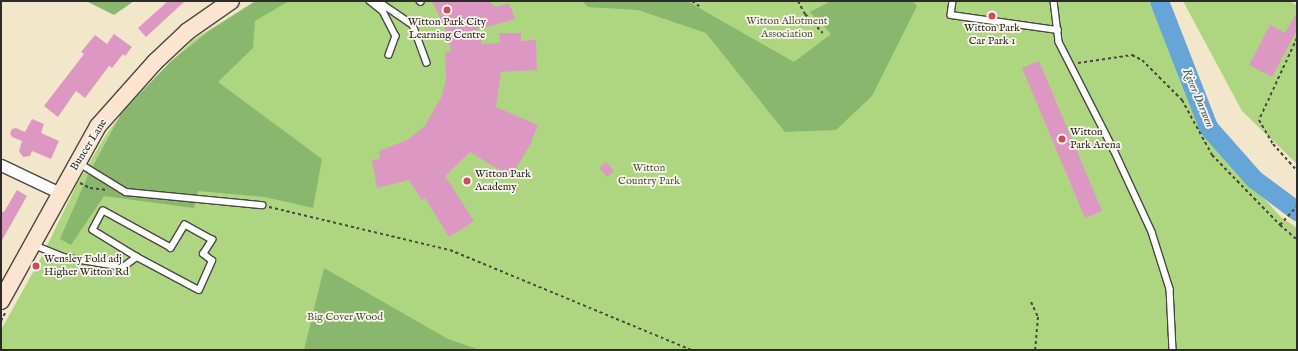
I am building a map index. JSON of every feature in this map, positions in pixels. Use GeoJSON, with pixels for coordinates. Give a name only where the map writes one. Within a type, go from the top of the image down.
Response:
{"type":"FeatureCollection","features":[{"type":"Feature","properties":{"kind":"main road","name":"Buncer Lane"},"geometry":{"type":"LineString","coordinates":[[1,301],[98,126],[155,62],[188,31],[231,1]]}},
{"type":"Feature","properties":{"kind":"street"},"geometry":{"type":"LineString","coordinates":[[1,165],[60,193]]}},
{"type":"Feature","properties":{"kind":"lane"},"geometry":{"type":"LineString","coordinates":[[370,1],[383,11],[396,36],[389,55]]}},
{"type":"Feature","properties":{"kind":"lane"},"geometry":{"type":"LineString","coordinates":[[378,1],[413,25],[427,63]]}},
{"type":"Feature","properties":{"kind":"lane"},"geometry":{"type":"LineString","coordinates":[[953,1],[951,15],[1058,30]]}},
{"type":"Feature","properties":{"kind":"lane"},"geometry":{"type":"LineString","coordinates":[[1054,1],[1058,39],[1069,65],[1114,150],[1152,232],[1170,288],[1173,350]]}},
{"type":"Feature","properties":{"kind":"lane"},"geometry":{"type":"LineString","coordinates":[[77,163],[126,192],[262,205]]}},
{"type":"Feature","properties":{"kind":"lane"},"geometry":{"type":"LineString","coordinates":[[103,211],[172,248],[184,225],[212,240],[203,254],[212,261],[199,290],[137,257],[93,230],[103,211]]}},
{"type":"Feature","properties":{"kind":"lane"},"geometry":{"type":"LineString","coordinates":[[32,244],[51,254],[123,267],[137,257]]}},
{"type":"Feature","properties":{"kind":"path"},"geometry":{"type":"LineString","coordinates":[[692,1],[699,6]]}},
{"type":"Feature","properties":{"kind":"path"},"geometry":{"type":"LineString","coordinates":[[798,1],[805,14],[823,33]]}},
{"type":"Feature","properties":{"kind":"path"},"geometry":{"type":"LineString","coordinates":[[1297,38],[1259,120],[1273,144],[1297,172]]}},
{"type":"Feature","properties":{"kind":"path"},"geometry":{"type":"LineString","coordinates":[[1069,65],[1113,56],[1132,55],[1142,60],[1182,100],[1198,132],[1221,165],[1280,225],[1297,240]]}},
{"type":"Feature","properties":{"kind":"path"},"geometry":{"type":"LineString","coordinates":[[68,178],[90,188],[126,192]]}},
{"type":"Feature","properties":{"kind":"path"},"geometry":{"type":"LineString","coordinates":[[262,205],[450,250],[691,350]]}},
{"type":"Feature","properties":{"kind":"path"},"geometry":{"type":"LineString","coordinates":[[1280,225],[1297,206]]}},
{"type":"Feature","properties":{"kind":"path"},"geometry":{"type":"LineString","coordinates":[[1031,302],[1038,318],[1035,350]]}},
{"type":"Feature","properties":{"kind":"green space"},"geometry":{"type":"Polygon","coordinates":[[[86,1],[134,1],[114,15],[86,1]]]}},
{"type":"Feature","properties":{"kind":"green space","name":"Witton Country Park"},"geometry":{"type":"Polygon","coordinates":[[[255,1],[1149,1],[1196,118],[1231,163],[1281,217],[1297,228],[1297,350],[1,350],[1,330],[42,256],[77,184],[107,133],[132,101],[193,40],[255,1]]]}},
{"type":"Feature","properties":{"kind":"green space"},"geometry":{"type":"Polygon","coordinates":[[[256,1],[289,1],[255,21],[253,48],[218,82],[322,159],[313,208],[265,197],[198,191],[194,208],[104,196],[71,245],[60,239],[89,173],[121,114],[170,62],[209,31],[256,1]]]}},
{"type":"Feature","properties":{"kind":"green space"},"geometry":{"type":"Polygon","coordinates":[[[582,1],[687,1],[794,62],[831,34],[810,12],[831,1],[913,1],[917,6],[872,96],[836,130],[785,132],[706,33],[638,10],[588,7],[582,1]]]}},
{"type":"Feature","properties":{"kind":"green space"},"geometry":{"type":"Polygon","coordinates":[[[1183,1],[1289,1],[1297,5],[1297,164],[1242,111],[1183,1]]]}},
{"type":"Feature","properties":{"kind":"green space","name":"Big Cover Wood"},"geometry":{"type":"Polygon","coordinates":[[[324,268],[448,339],[480,350],[304,350],[324,268]]]}},
{"type":"Feature","properties":{"kind":"building"},"geometry":{"type":"Polygon","coordinates":[[[168,1],[185,1],[146,37],[138,28],[168,1]]]}},
{"type":"Feature","properties":{"kind":"building","name":"Witton Park Academy"},"geometry":{"type":"Polygon","coordinates":[[[432,1],[487,1],[496,7],[509,3],[515,19],[468,32],[469,35],[479,34],[482,44],[500,43],[499,33],[521,33],[521,41],[536,40],[537,70],[501,72],[496,107],[538,125],[530,145],[511,177],[470,152],[445,176],[474,221],[449,237],[425,198],[422,200],[409,180],[377,188],[372,160],[380,159],[379,151],[407,140],[424,127],[442,96],[446,79],[445,52],[451,51],[448,40],[450,39],[432,1]]]}},
{"type":"Feature","properties":{"kind":"building"},"geometry":{"type":"Polygon","coordinates":[[[1297,12],[1297,30],[1272,77],[1249,65],[1270,25],[1285,33],[1297,12]]]}},
{"type":"Feature","properties":{"kind":"building"},"geometry":{"type":"Polygon","coordinates":[[[114,34],[132,47],[125,56],[123,54],[112,68],[109,66],[85,98],[76,91],[58,117],[44,106],[84,54],[81,52],[95,35],[107,44],[114,34]]]}},
{"type":"Feature","properties":{"kind":"building","name":"Witton Park Arena"},"geometry":{"type":"Polygon","coordinates":[[[1039,61],[1102,211],[1085,218],[1022,68],[1039,61]]]}},
{"type":"Feature","properties":{"kind":"building"},"geometry":{"type":"Polygon","coordinates":[[[32,119],[44,124],[41,133],[59,141],[51,159],[32,151],[30,156],[23,157],[19,151],[22,141],[12,137],[10,133],[12,129],[16,128],[25,132],[32,119]]]}},
{"type":"Feature","properties":{"kind":"building"},"geometry":{"type":"Polygon","coordinates":[[[606,162],[614,171],[607,177],[599,168],[606,162]]]}},
{"type":"Feature","properties":{"kind":"building"},"geometry":{"type":"Polygon","coordinates":[[[17,190],[27,196],[1,242],[1,211],[4,212],[17,190]]]}},
{"type":"Feature","properties":{"kind":"waterway","name":"River Darwen"},"geometry":{"type":"LineString","coordinates":[[1159,1],[1208,127],[1254,179],[1297,211]]}},
{"type":"Feature","properties":{"kind":"place","name":"Witton Park City Learning Centre"},"geometry":{"type":"Point","coordinates":[447,10]}},
{"type":"Feature","properties":{"kind":"place","name":"Witton Park Car Park 1"},"geometry":{"type":"Point","coordinates":[992,16]}},
{"type":"Feature","properties":{"kind":"place","name":"Witton Park Arena"},"geometry":{"type":"Point","coordinates":[1062,139]}},
{"type":"Feature","properties":{"kind":"place","name":"Witton Park Academy"},"geometry":{"type":"Point","coordinates":[467,181]}},
{"type":"Feature","properties":{"kind":"place","name":"Wensley Fold adj Higher Witton Rd"},"geometry":{"type":"Point","coordinates":[36,266]}},
{"type":"Feature","properties":{"kind":"park label","name":"Witton Allotment Association"},"geometry":{"type":"Point","coordinates":[787,28]}}]}
